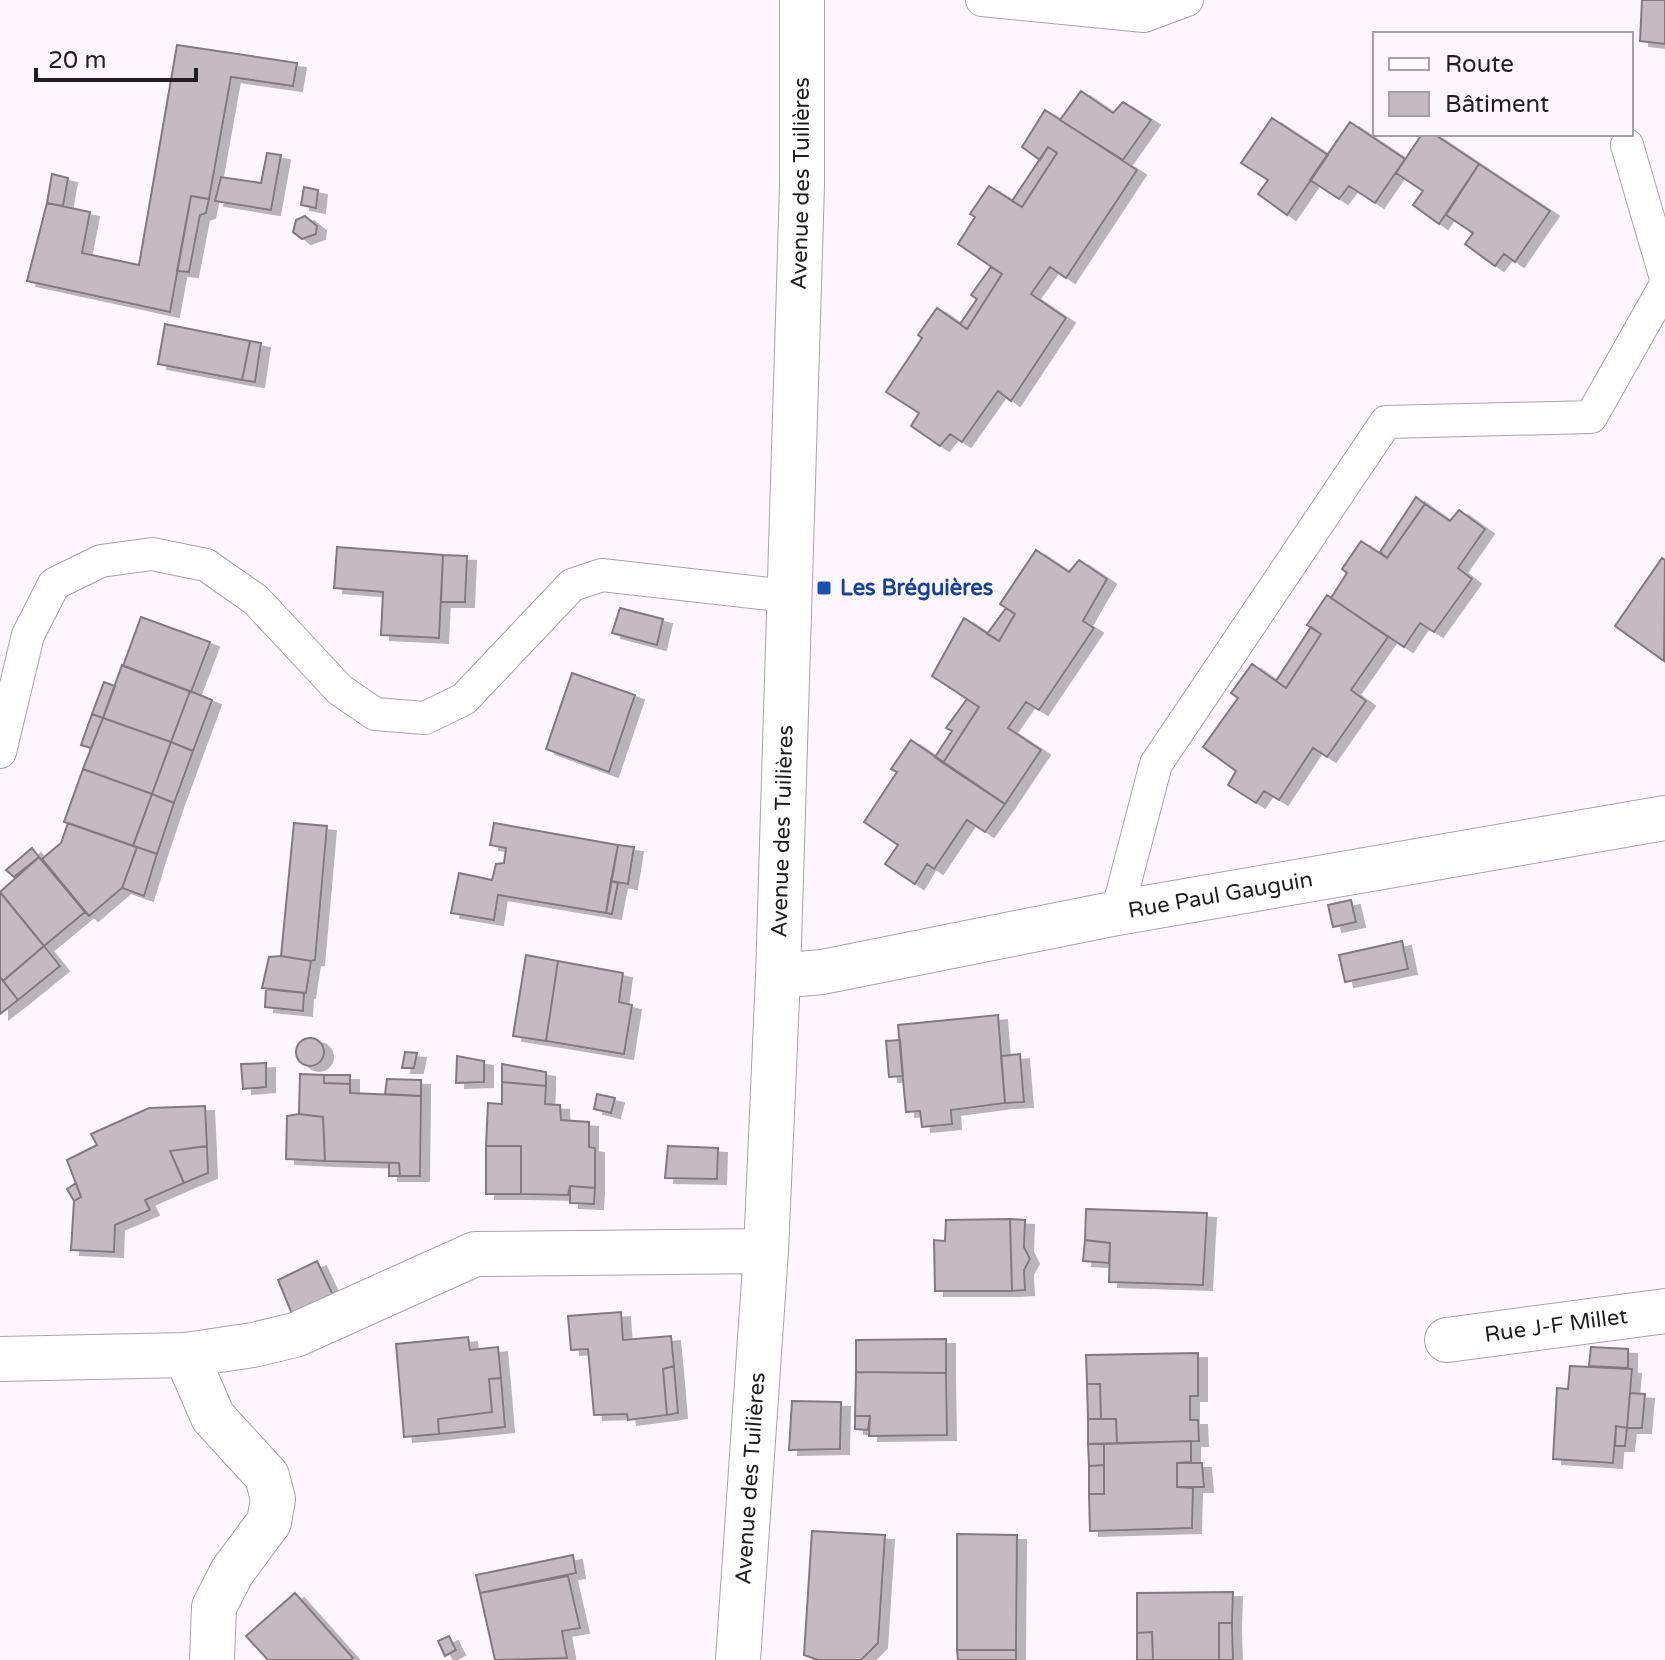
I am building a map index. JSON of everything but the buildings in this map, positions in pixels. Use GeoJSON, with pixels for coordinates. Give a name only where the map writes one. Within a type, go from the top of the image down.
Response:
{"type":"FeatureCollection","features":[{"type":"Feature","properties":{"kind":"street","name":"Avenue des Tuilières"},"geometry":{"type":"LineString","coordinates":[[738,1660],[766,1251],[778,976],[802,172],[802,0]]}},
{"type":"Feature","properties":{"kind":"street","name":"Rue Paul Gauguin"},"geometry":{"type":"LineString","coordinates":[[778,976],[822,972],[1117,913],[1665,818]]}},
{"type":"Feature","properties":{"kind":"street"},"geometry":{"type":"LineString","coordinates":[[0,1359],[186,1355],[295,1335],[475,1254],[766,1251]]}},
{"type":"Feature","properties":{"kind":"street","name":"Rue J-F Millet"},"geometry":{"type":"LineString","coordinates":[[1447,1340],[1665,1311]]}},
{"type":"Feature","properties":{"kind":"street"},"geometry":{"type":"LineString","coordinates":[[186,1355],[213,1417],[267,1476],[273,1499],[269,1522],[232,1572],[214,1607],[212,1660]]}},
{"type":"Feature","properties":{"kind":"lane"},"geometry":{"type":"LineString","coordinates":[[982,0],[1144,16],[1187,0]]}},
{"type":"Feature","properties":{"kind":"lane"},"geometry":{"type":"LineString","coordinates":[[1627,145],[1665,275]]}},
{"type":"Feature","properties":{"kind":"lane"},"geometry":{"type":"LineString","coordinates":[[1117,913],[1156,764],[1386,422],[1591,417],[1665,286]]}},
{"type":"Feature","properties":{"kind":"lane"},"geometry":{"type":"LineString","coordinates":[[0,752],[28,635],[54,584],[101,561],[152,554],[206,565],[256,600],[340,690],[375,714],[425,718],[464,699],[572,585],[602,575],[788,596]]}},
{"type":"Feature","properties":{"kind":"place","name":"Les Bréguières"},"geometry":{"type":"Point","coordinates":[824,588]}}]}
